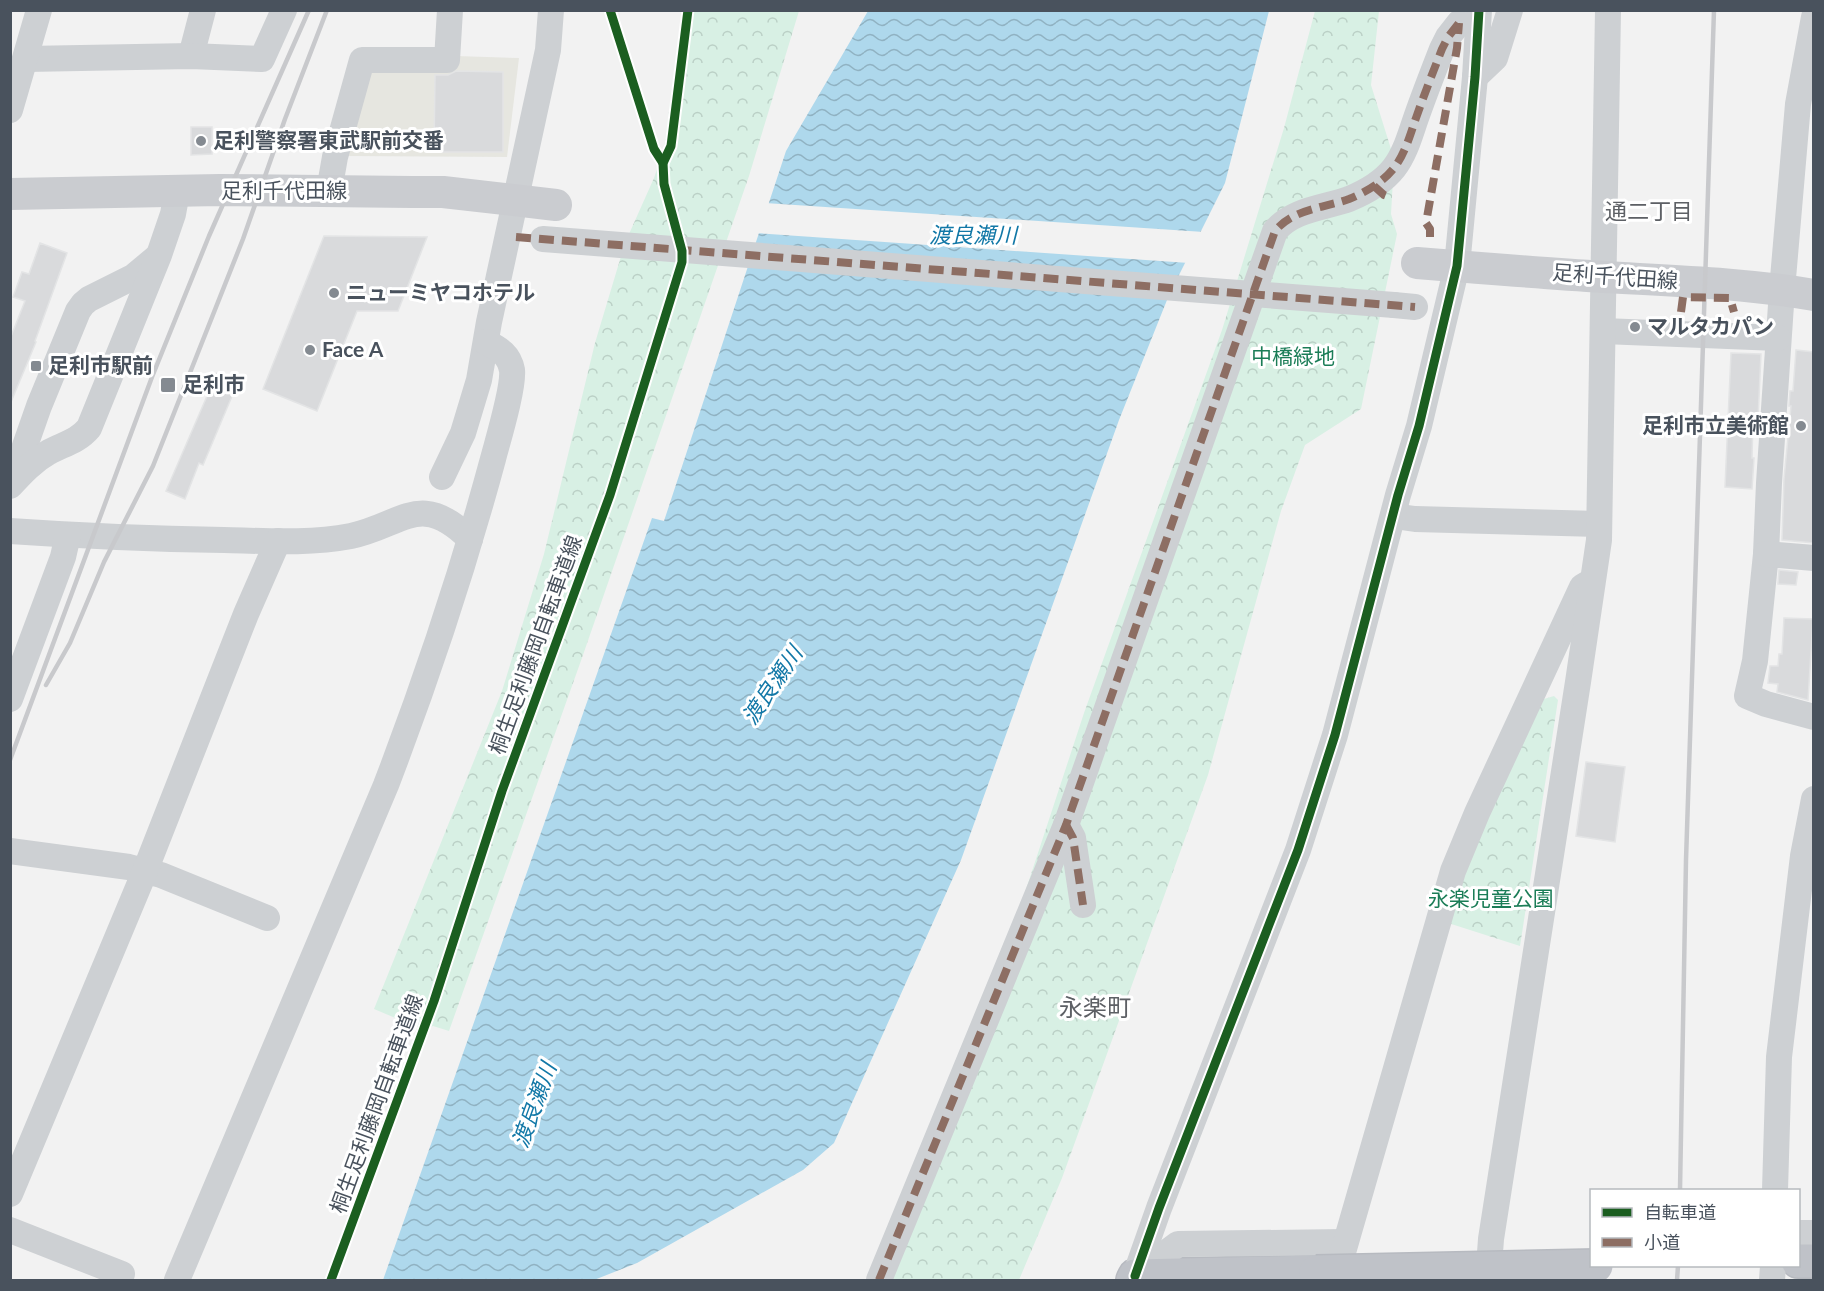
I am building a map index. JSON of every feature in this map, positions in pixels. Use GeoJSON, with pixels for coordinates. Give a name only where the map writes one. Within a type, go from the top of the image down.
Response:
{"type":"FeatureCollection","features":[{"type":"Feature","properties":{"kind":"highway"},"geometry":{"type":"LineString","coordinates":[[1136,1279],[1326,1276],[1590,1266]]}},
{"type":"Feature","properties":{"kind":"main road","name":"足利千代田線"},"geometry":{"type":"LineString","coordinates":[[10,194],[220,190],[443,192],[556,206]]}},
{"type":"Feature","properties":{"kind":"main road","name":"足利千代田線"},"geometry":{"type":"LineString","coordinates":[[1417,263],[1675,280],[1814,295]]}},
{"type":"Feature","properties":{"kind":"street"},"geometry":{"type":"LineString","coordinates":[[10,110],[39,10]]}},
{"type":"Feature","properties":{"kind":"street"},"geometry":{"type":"LineString","coordinates":[[191,56],[203,10]]}},
{"type":"Feature","properties":{"kind":"street"},"geometry":{"type":"LineString","coordinates":[[26,59],[191,56],[262,59],[284,10]]}},
{"type":"Feature","properties":{"kind":"street"},"geometry":{"type":"LineString","coordinates":[[329,191],[335,157],[362,60],[447,60],[450,10]]}},
{"type":"Feature","properties":{"kind":"street"},"geometry":{"type":"LineString","coordinates":[[442,477],[457,448],[472,408],[479,380],[548,50],[551,10]]}},
{"type":"Feature","properties":{"kind":"street"},"geometry":{"type":"LineString","coordinates":[[1475,77],[1495,58],[1510,10]]}},
{"type":"Feature","properties":{"kind":"street"},"geometry":{"type":"LineString","coordinates":[[1488,1281],[1491,1239],[1594,578],[1599,524],[1608,10]]}},
{"type":"Feature","properties":{"kind":"street"},"geometry":{"type":"LineString","coordinates":[[1136,1279],[1159,1208],[1298,850],[1335,735],[1419,426],[1457,266],[1475,77],[1469,17]]}},
{"type":"Feature","properties":{"kind":"street"},"geometry":{"type":"LineString","coordinates":[[879,1281],[1066,825],[1275,231],[1282,222],[1292,216],[1350,198],[1374,186],[1389,174],[1405,148],[1448,37],[1469,17]]}},
{"type":"Feature","properties":{"kind":"street"},"geometry":{"type":"LineString","coordinates":[[1814,17],[1798,104],[1778,338],[1768,483],[1766,554],[1755,661],[1747,696],[1766,704],[1814,717]]}},
{"type":"Feature","properties":{"kind":"street"},"geometry":{"type":"LineString","coordinates":[[10,486],[36,460],[82,436],[89,428],[159,255],[173,214],[177,192]]}},
{"type":"Feature","properties":{"kind":"street"},"geometry":{"type":"LineString","coordinates":[[516,237],[1405,306]]}},
{"type":"Feature","properties":{"kind":"street"},"geometry":{"type":"LineString","coordinates":[[10,486],[30,428],[78,310],[89,299],[133,277],[159,255]]}},
{"type":"Feature","properties":{"kind":"street"},"geometry":{"type":"LineString","coordinates":[[1603,331],[1778,338]]}},
{"type":"Feature","properties":{"kind":"street"},"geometry":{"type":"LineString","coordinates":[[177,1281],[386,785],[417,706],[470,539],[513,378],[509,359],[504,351],[486,342]]}},
{"type":"Feature","properties":{"kind":"street"},"geometry":{"type":"LineString","coordinates":[[10,531],[163,539],[325,540],[352,536],[412,514],[427,514],[456,525],[470,539]]}},
{"type":"Feature","properties":{"kind":"street"},"geometry":{"type":"LineString","coordinates":[[1394,516],[1415,519],[1599,524]]}},
{"type":"Feature","properties":{"kind":"street"},"geometry":{"type":"LineString","coordinates":[[10,699],[63,557],[68,535]]}},
{"type":"Feature","properties":{"kind":"street"},"geometry":{"type":"LineString","coordinates":[[10,1194],[145,871],[246,614],[278,541]]}},
{"type":"Feature","properties":{"kind":"street"},"geometry":{"type":"LineString","coordinates":[[1766,554],[1814,558]]}},
{"type":"Feature","properties":{"kind":"street"},"geometry":{"type":"LineString","coordinates":[[1326,1276],[1345,1242],[1453,871],[1477,813],[1582,587],[1594,578]]}},
{"type":"Feature","properties":{"kind":"street"},"geometry":{"type":"LineString","coordinates":[[1544,673],[1556,673],[1578,682]]}},
{"type":"Feature","properties":{"kind":"street"},"geometry":{"type":"LineString","coordinates":[[1775,1189],[1779,1058],[1803,856],[1814,799]]}},
{"type":"Feature","properties":{"kind":"street"},"geometry":{"type":"LineString","coordinates":[[1066,825],[1073,838],[1083,905]]}},
{"type":"Feature","properties":{"kind":"street"},"geometry":{"type":"LineString","coordinates":[[10,851],[129,867],[161,875],[267,918]]}},
{"type":"Feature","properties":{"kind":"street"},"geometry":{"type":"LineString","coordinates":[[10,1230],[122,1274]]}},
{"type":"Feature","properties":{"kind":"street"},"geometry":{"type":"LineString","coordinates":[[1136,1279],[1178,1244],[1345,1242]]}},
{"type":"Feature","properties":{"kind":"shaded area"},"geometry":{"type":"Polygon","coordinates":[[[456,56],[519,58],[507,157],[344,156],[369,71],[456,56]]]}},
{"type":"Feature","properties":{"kind":"green space"},"geometry":{"type":"Polygon","coordinates":[[[682,11],[799,11],[749,176],[583,655],[449,1031],[433,1026],[424,1030],[374,1009],[502,691],[544,554],[595,343],[625,243],[654,178],[664,149],[682,11]]]}},
{"type":"Feature","properties":{"kind":"green space","name":"中橋緑地"},"geometry":{"type":"Polygon","coordinates":[[[1315,11],[1379,11],[1371,85],[1391,149],[1393,180],[1391,214],[1397,234],[1361,409],[1305,445],[1281,511],[1208,775],[1062,1178],[1019,1280],[870,1280],[1013,929],[1084,713],[1222,330],[1284,128],[1315,11]]]}},
{"type":"Feature","properties":{"kind":"green space","name":"永楽児童公園"},"geometry":{"type":"Polygon","coordinates":[[[1554,696],[1558,700],[1520,946],[1445,922],[1465,862],[1544,699],[1554,696]]]}},
{"type":"Feature","properties":{"kind":"water","name":"渡良瀬川"},"geometry":{"type":"Polygon","coordinates":[[[868,11],[1269,11],[1225,183],[1169,295],[1119,420],[961,860],[834,1143],[803,1170],[637,1263],[594,1280],[383,1280],[652,518],[664,521],[786,151],[868,11]]]}},
{"type":"Feature","properties":{"kind":"pier"},"geometry":{"type":"Polygon","coordinates":[[[765,203],[1204,232],[1189,263],[755,233],[765,203]]]}},
{"type":"Feature","properties":{"kind":"building"},"geometry":{"type":"Polygon","coordinates":[[[456,71],[503,72],[503,152],[439,152],[434,147],[435,75],[448,75],[456,71]]]}},
{"type":"Feature","properties":{"kind":"building","name":"足利警察署東武駅前交番"},"geometry":{"type":"Polygon","coordinates":[[[191,127],[212,127],[212,154],[191,155],[191,127]]]}},
{"type":"Feature","properties":{"kind":"building","name":"Face A"},"geometry":{"type":"Polygon","coordinates":[[[324,236],[427,237],[398,311],[357,311],[317,411],[263,389],[324,236]]]}},
{"type":"Feature","properties":{"kind":"building"},"geometry":{"type":"Polygon","coordinates":[[[40,243],[67,253],[36,342],[11,402],[10,339],[25,301],[13,297],[22,272],[29,274],[40,243]]]}},
{"type":"Feature","properties":{"kind":"building","name":"足利市立美術館"},"geometry":{"type":"Polygon","coordinates":[[[1796,350],[1814,352],[1814,543],[1782,540],[1784,479],[1791,406],[1789,406],[1790,391],[1793,391],[1796,350]]]}},
{"type":"Feature","properties":{"kind":"building"},"geometry":{"type":"Polygon","coordinates":[[[1731,353],[1761,354],[1758,419],[1753,418],[1752,489],[1725,487],[1731,353]]]}},
{"type":"Feature","properties":{"kind":"building"},"geometry":{"type":"Polygon","coordinates":[[[217,373],[238,382],[203,465],[199,463],[185,499],[166,491],[217,373]]]}},
{"type":"Feature","properties":{"kind":"building"},"geometry":{"type":"Polygon","coordinates":[[[1779,570],[1798,572],[1796,585],[1778,584],[1779,570]]]}},
{"type":"Feature","properties":{"kind":"building"},"geometry":{"type":"Polygon","coordinates":[[[1784,618],[1813,619],[1808,700],[1777,692],[1778,684],[1768,683],[1770,666],[1778,666],[1779,654],[1782,654],[1784,618]]]}},
{"type":"Feature","properties":{"kind":"building"},"geometry":{"type":"Polygon","coordinates":[[[1586,762],[1625,767],[1615,842],[1576,836],[1586,762]]]}},
{"type":"Feature","properties":{"kind":"railway"},"geometry":{"type":"LineString","coordinates":[[10,760],[152,377],[209,236],[309,10]]}},
{"type":"Feature","properties":{"kind":"railway"},"geometry":{"type":"LineString","coordinates":[[46,685],[70,643],[104,562],[153,466],[243,239],[285,119],[327,10]]}},
{"type":"Feature","properties":{"kind":"railway"},"geometry":{"type":"LineString","coordinates":[[1680,1189],[1686,860],[1714,10]]}},
{"type":"Feature","properties":{"kind":"railway"},"geometry":{"type":"LineString","coordinates":[[1677,1280],[1678,1267]]}},
{"type":"Feature","properties":{"kind":"marked path"},"geometry":{"type":"LineString","coordinates":[[1430,237],[1430,229],[1426,223],[1457,48],[1459,23]]}},
{"type":"Feature","properties":{"kind":"marked path"},"geometry":{"type":"LineString","coordinates":[[879,1280],[1066,825],[1275,231],[1291,218],[1309,210],[1362,193],[1390,173],[1404,151],[1442,49],[1459,23]]}},
{"type":"Feature","properties":{"kind":"marked path"},"geometry":{"type":"LineString","coordinates":[[1374,186],[1384,195],[1392,198]]}},
{"type":"Feature","properties":{"kind":"marked path"},"geometry":{"type":"LineString","coordinates":[[516,237],[1415,307]]}},
{"type":"Feature","properties":{"kind":"marked path"},"geometry":{"type":"LineString","coordinates":[[1681,312],[1683,297],[1730,298],[1734,312]]}},
{"type":"Feature","properties":{"kind":"marked path"},"geometry":{"type":"LineString","coordinates":[[1066,825],[1073,838],[1083,905]]}},
{"type":"Feature","properties":{"kind":"cycle path"},"geometry":{"type":"LineString","coordinates":[[610,10],[654,149],[663,163]]}},
{"type":"Feature","properties":{"kind":"cycle path","name":"桐生足利藤岡自転車道線"},"geometry":{"type":"LineString","coordinates":[[331,1280],[434,1001],[502,791],[610,495],[682,262],[682,251],[664,184],[663,163],[671,146],[688,10]]}},
{"type":"Feature","properties":{"kind":"cycle path"},"geometry":{"type":"LineString","coordinates":[[1135,1276],[1159,1208],[1298,850],[1335,735],[1398,495],[1419,426],[1457,266],[1479,10]]}},
{"type":"Feature","properties":{"kind":"place","name":"足利警察署東武駅前交番"},"geometry":{"type":"Point","coordinates":[201,141]}},
{"type":"Feature","properties":{"kind":"place","name":"ニューミヤコホテル"},"geometry":{"type":"Point","coordinates":[334,293]}},
{"type":"Feature","properties":{"kind":"place","name":"マルタカパン"},"geometry":{"type":"Point","coordinates":[1635,327]}},
{"type":"Feature","properties":{"kind":"place","name":"Face A"},"geometry":{"type":"Point","coordinates":[310,350]}},
{"type":"Feature","properties":{"kind":"place","name":"足利市駅前"},"geometry":{"type":"Point","coordinates":[36,366]}},
{"type":"Feature","properties":{"kind":"place","name":"足利市"},"geometry":{"type":"Point","coordinates":[168,385]}},
{"type":"Feature","properties":{"kind":"place","name":"足利市立美術館"},"geometry":{"type":"Point","coordinates":[1801,426]}},
{"type":"Feature","properties":{"kind":"district","name":"通二丁目"},"geometry":{"type":"Point","coordinates":[1649,211]}},
{"type":"Feature","properties":{"kind":"district","name":"永楽町"},"geometry":{"type":"Point","coordinates":[1095,1008]}}]}
